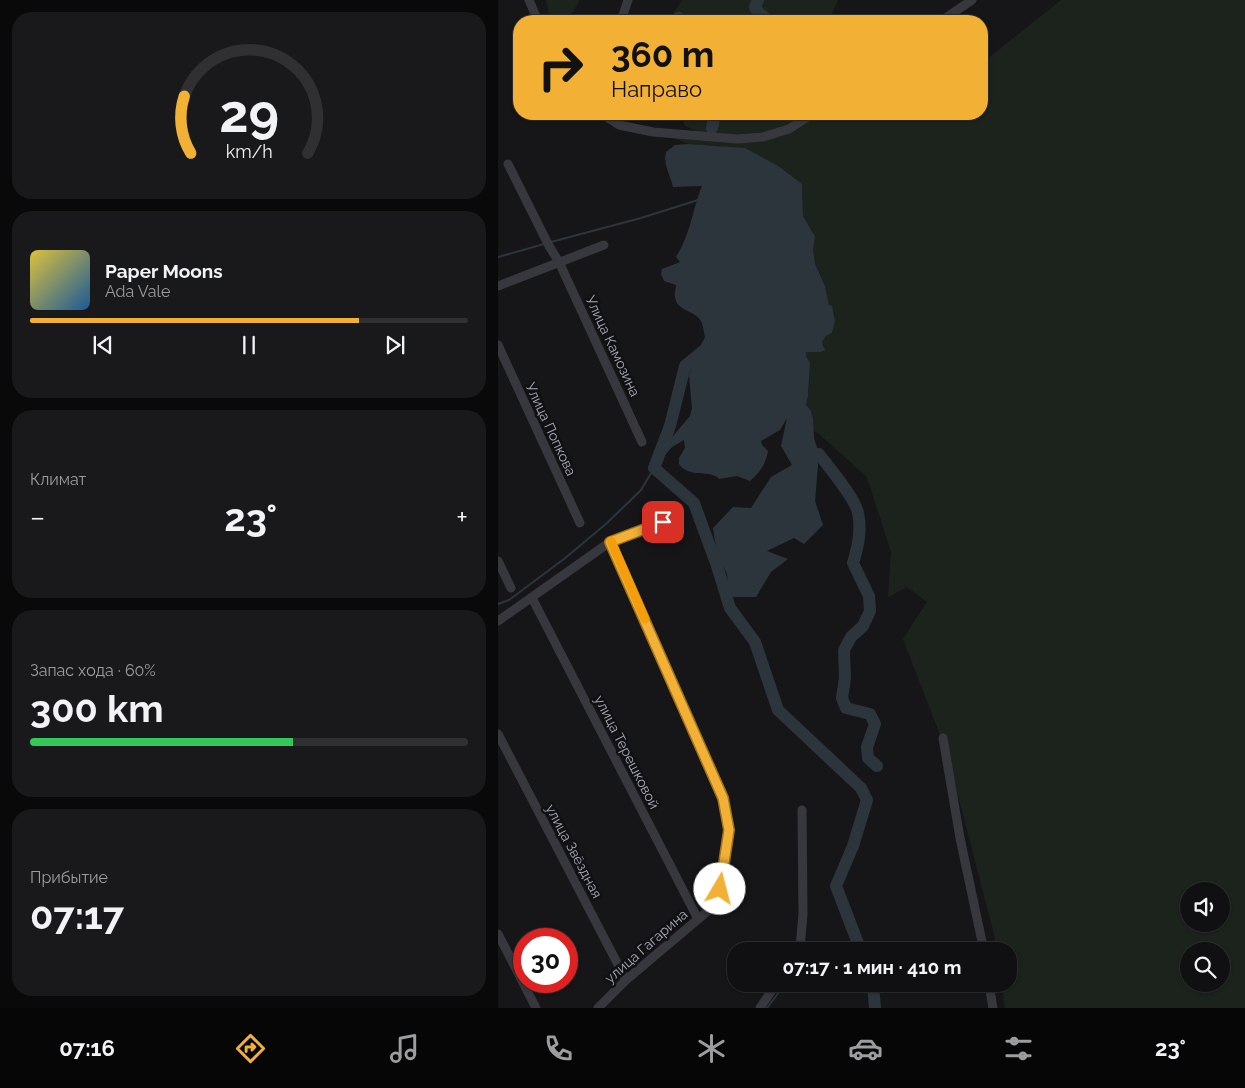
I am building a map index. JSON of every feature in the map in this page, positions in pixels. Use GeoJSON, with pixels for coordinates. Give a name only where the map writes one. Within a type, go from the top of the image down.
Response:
{"type":"FeatureCollection","features":[{"type":"Feature","properties":{"kind":"street"},"geometry":{"type":"LineString","coordinates":[[623,15],[628,0]]}},
{"type":"Feature","properties":{"kind":"street"},"geometry":{"type":"LineString","coordinates":[[530,2],[535,15]]}},
{"type":"Feature","properties":{"kind":"street"},"geometry":{"type":"LineString","coordinates":[[950,15],[966,2]]}},
{"type":"Feature","properties":{"kind":"street"},"geometry":{"type":"LineString","coordinates":[[611,120],[619,125],[653,132],[738,139],[763,137],[789,129],[803,120]]}},
{"type":"Feature","properties":{"kind":"street","name":"Улица Камозина"},"geometry":{"type":"LineString","coordinates":[[508,164],[547,243],[559,262],[642,442]]}},
{"type":"Feature","properties":{"kind":"street"},"geometry":{"type":"LineString","coordinates":[[498,286],[604,245]]}},
{"type":"Feature","properties":{"kind":"street","name":"Улица Попкова"},"geometry":{"type":"LineString","coordinates":[[498,345],[580,523]]}},
{"type":"Feature","properties":{"kind":"street"},"geometry":{"type":"LineString","coordinates":[[498,621],[610,542],[663,522]]}},
{"type":"Feature","properties":{"kind":"street","name":"улица Гагарина"},"geometry":{"type":"LineString","coordinates":[[598,1008],[626,980],[709,910],[720,889],[729,830],[723,798],[713,773],[610,542]]}},
{"type":"Feature","properties":{"kind":"street"},"geometry":{"type":"LineString","coordinates":[[498,561],[511,588]]}},
{"type":"Feature","properties":{"kind":"street","name":"улица Терешковой"},"geometry":{"type":"LineString","coordinates":[[532,598],[698,919]]}},
{"type":"Feature","properties":{"kind":"street","name":"улица Звёздная"},"geometry":{"type":"LineString","coordinates":[[498,734],[626,980]]}},
{"type":"Feature","properties":{"kind":"street"},"geometry":{"type":"LineString","coordinates":[[943,738],[960,838],[982,942]]}},
{"type":"Feature","properties":{"kind":"street"},"geometry":{"type":"LineString","coordinates":[[801,942],[803,914],[802,810]]}},
{"type":"Feature","properties":{"kind":"street"},"geometry":{"type":"LineString","coordinates":[[498,934],[536,1008]]}},
{"type":"Feature","properties":{"kind":"street"},"geometry":{"type":"LineString","coordinates":[[760,1008],[771,992]]}},
{"type":"Feature","properties":{"kind":"street"},"geometry":{"type":"LineString","coordinates":[[990,992],[993,1008]]}},
{"type":"Feature","properties":{"kind":"shaded area"},"geometry":{"type":"Polygon","coordinates":[[[546,0],[580,0],[571,15],[549,15],[546,0]]]}},
{"type":"Feature","properties":{"kind":"shaded area"},"geometry":{"type":"Polygon","coordinates":[[[682,0],[838,0],[832,15],[672,15],[682,0]]]}},
{"type":"Feature","properties":{"kind":"shaded area"},"geometry":{"type":"Polygon","coordinates":[[[1061,0],[1245,0],[1245,1008],[1005,1008],[1003,992],[1017,992],[1017,942],[995,942],[947,753],[903,639],[927,602],[907,587],[888,597],[891,552],[867,477],[819,434],[812,430],[812,416],[806,405],[809,390],[809,369],[806,352],[821,352],[824,346],[822,342],[826,336],[832,333],[835,313],[829,305],[825,286],[815,264],[813,250],[815,235],[803,216],[802,184],[720,146],[688,144],[671,137],[745,142],[737,134],[699,133],[684,125],[684,120],[988,120],[988,58],[1061,0]]]}},
{"type":"Feature","properties":{"kind":"shaded area"},"geometry":{"type":"Polygon","coordinates":[[[688,144],[745,148],[778,166],[802,184],[803,216],[815,236],[813,250],[815,264],[825,286],[829,305],[832,306],[835,320],[832,333],[826,336],[822,342],[825,350],[821,352],[806,352],[810,363],[806,405],[811,411],[814,438],[819,454],[815,501],[823,525],[804,544],[794,538],[767,551],[788,559],[771,572],[756,597],[729,597],[727,574],[717,554],[713,528],[733,507],[751,508],[771,477],[792,465],[781,446],[787,418],[780,430],[761,441],[768,451],[767,455],[760,471],[750,481],[737,476],[719,479],[715,476],[694,473],[683,469],[679,464],[679,458],[685,448],[684,440],[672,447],[654,468],[667,443],[690,416],[692,408],[689,375],[693,361],[705,337],[702,323],[698,317],[679,306],[676,302],[676,285],[664,281],[661,274],[662,269],[680,262],[676,257],[688,231],[702,186],[673,187],[666,166],[666,152],[675,145],[688,144]]]}},
{"type":"Feature","properties":{"kind":"waterway"},"geometry":{"type":"LineString","coordinates":[[758,0],[755,7],[762,15]]}},
{"type":"Feature","properties":{"kind":"waterway"},"geometry":{"type":"LineString","coordinates":[[712,128],[714,120]]}},
{"type":"Feature","properties":{"kind":"waterway"},"geometry":{"type":"LineString","coordinates":[[551,242],[641,218],[698,200]]}},
{"type":"Feature","properties":{"kind":"waterway"},"geometry":{"type":"LineString","coordinates":[[498,257],[544,244]]}},
{"type":"Feature","properties":{"kind":"waterway"},"geometry":{"type":"LineString","coordinates":[[708,347],[685,366],[670,426],[654,468],[694,503],[730,608],[755,642],[778,710],[861,788],[867,800],[853,846],[836,886],[858,942]]}},
{"type":"Feature","properties":{"kind":"waterway"},"geometry":{"type":"LineString","coordinates":[[804,455],[819,454],[847,491],[858,513],[859,538],[853,563],[869,596],[870,611],[863,626],[851,637],[844,650],[845,678],[842,698],[846,708],[870,714],[875,724],[867,747],[868,758],[877,766]]}},
{"type":"Feature","properties":{"kind":"waterway"},"geometry":{"type":"LineString","coordinates":[[498,604],[509,600],[564,559],[607,523],[641,490],[654,468]]}},
{"type":"Feature","properties":{"kind":"waterway"},"geometry":{"type":"LineString","coordinates":[[767,1008],[779,992]]}},
{"type":"Feature","properties":{"kind":"waterway"},"geometry":{"type":"LineString","coordinates":[[874,992],[875,1008]]}},
{"type":"Feature","properties":{"kind":"slow traffic"},"geometry":{"type":"LineString","coordinates":[[611,541],[645,619]]}},
{"type":"Feature","properties":{"kind":"route"},"geometry":{"type":"LineString","coordinates":[[663,522],[610,542],[723,798],[729,830],[720,889]]}}]}
